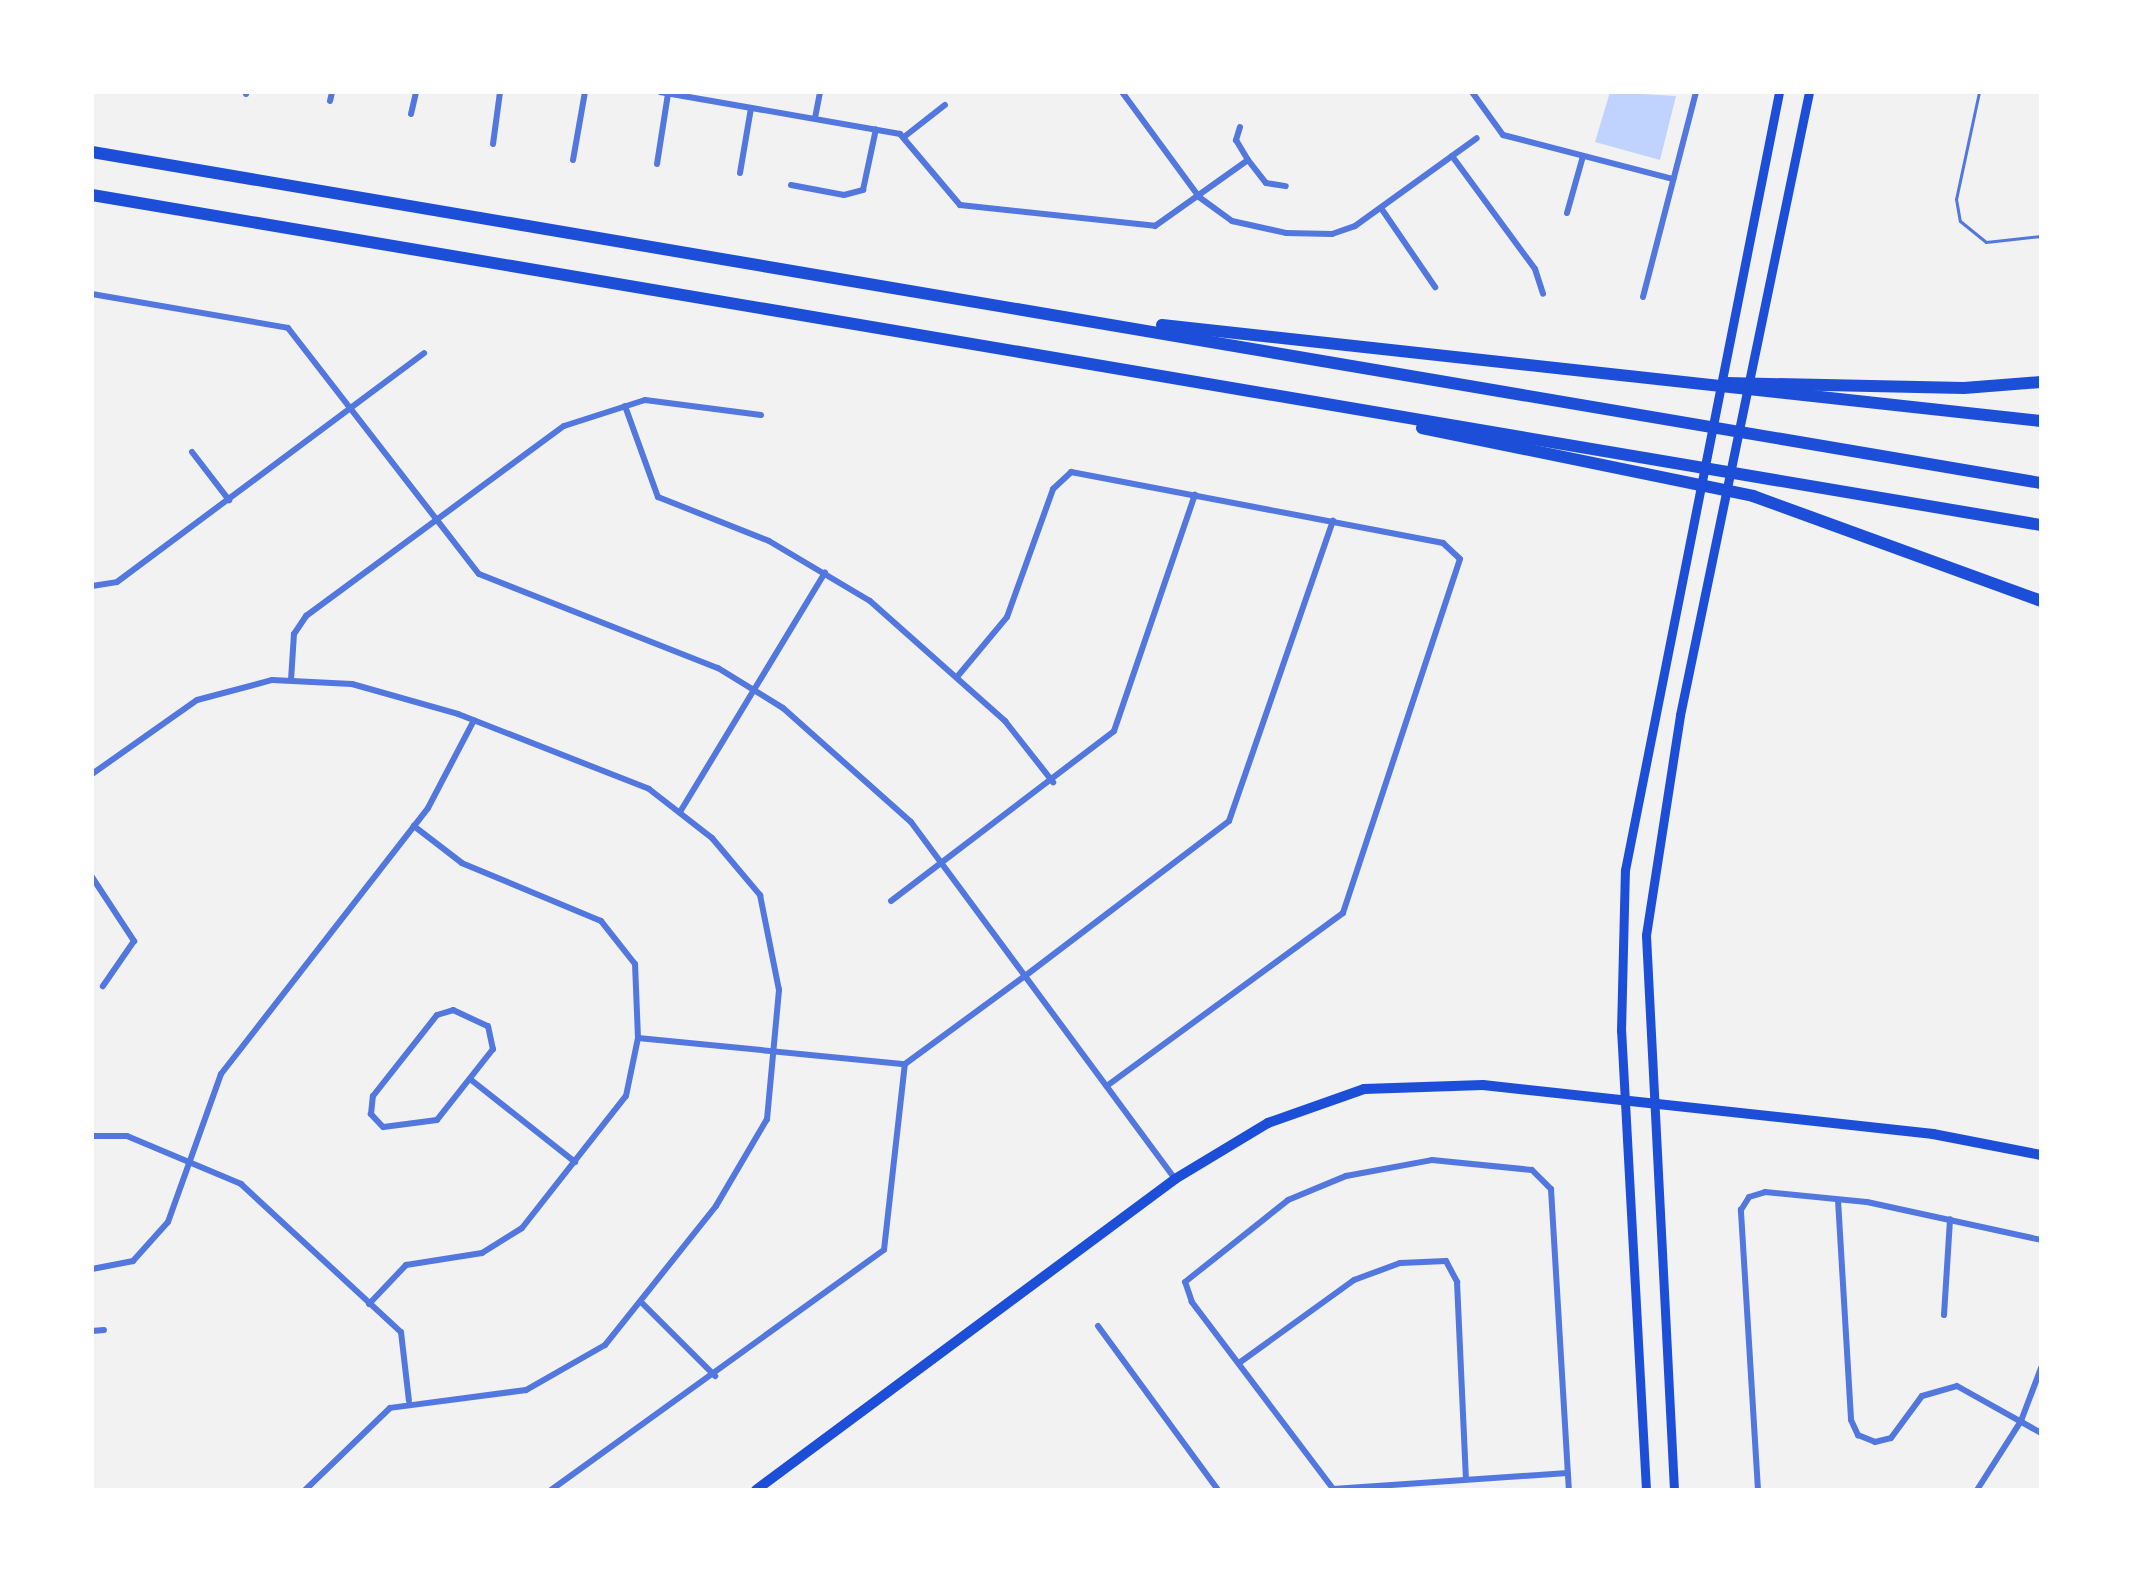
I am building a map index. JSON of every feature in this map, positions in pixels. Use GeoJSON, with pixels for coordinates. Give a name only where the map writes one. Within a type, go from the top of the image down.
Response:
{"type":"FeatureCollection","features":[{"type":"Feature","properties":{"kind":"highway"},"geometry":{"type":"LineString","coordinates":[[92,152],[2041,483]]}},
{"type":"Feature","properties":{"kind":"highway"},"geometry":{"type":"LineString","coordinates":[[92,195],[2041,525]]}},
{"type":"Feature","properties":{"kind":"highway"},"geometry":{"type":"LineString","coordinates":[[1102,322],[2041,421]]}},
{"type":"Feature","properties":{"kind":"highway"},"geometry":{"type":"LineString","coordinates":[[1682,385],[2041,382]]}},
{"type":"Feature","properties":{"kind":"highway"},"geometry":{"type":"LineString","coordinates":[[1347,408],[1753,496],[2041,601]]}},
{"type":"Feature","properties":{"kind":"main road"},"geometry":{"type":"LineString","coordinates":[[1646,1490],[1625,1101],[1625,870],[1689,528],[1779,92]]}},
{"type":"Feature","properties":{"kind":"main road"},"geometry":{"type":"LineString","coordinates":[[1674,1490],[1646,935],[1718,534],[1809,92]]}},
{"type":"Feature","properties":{"kind":"main road"},"geometry":{"type":"LineString","coordinates":[[761,1489],[1175,1179],[1283,1116],[1383,1086],[1451,1083],[1654,1104],[1933,1134],[2041,1155]]}},
{"type":"Feature","properties":{"kind":"street"},"geometry":{"type":"LineString","coordinates":[[330,101],[332,92]]}},
{"type":"Feature","properties":{"kind":"street"},"geometry":{"type":"LineString","coordinates":[[411,114],[416,92]]}},
{"type":"Feature","properties":{"kind":"street"},"geometry":{"type":"LineString","coordinates":[[493,144],[500,92]]}},
{"type":"Feature","properties":{"kind":"street"},"geometry":{"type":"LineString","coordinates":[[573,160],[585,92]]}},
{"type":"Feature","properties":{"kind":"street"},"geometry":{"type":"LineString","coordinates":[[727,104],[729,92]]}},
{"type":"Feature","properties":{"kind":"street"},"geometry":{"type":"LineString","coordinates":[[815,118],[820,92]]}},
{"type":"Feature","properties":{"kind":"street"},"geometry":{"type":"LineString","coordinates":[[1122,92],[1199,197],[1252,228],[1316,235],[1344,231],[1477,138]]}},
{"type":"Feature","properties":{"kind":"street"},"geometry":{"type":"LineString","coordinates":[[1472,92],[1503,135],[1673,179]]}},
{"type":"Feature","properties":{"kind":"street"},"geometry":{"type":"LineString","coordinates":[[1643,297],[1696,92]]}},
{"type":"Feature","properties":{"kind":"street"},"geometry":{"type":"LineString","coordinates":[[657,164],[664,93],[876,129],[904,137],[960,205],[1149,226],[1199,197],[1248,160]]}},
{"type":"Feature","properties":{"kind":"street"},"geometry":{"type":"LineString","coordinates":[[904,137],[945,105]]}},
{"type":"Feature","properties":{"kind":"street"},"geometry":{"type":"LineString","coordinates":[[740,173],[751,108]]}},
{"type":"Feature","properties":{"kind":"street"},"geometry":{"type":"LineString","coordinates":[[1240,127],[1236,140],[1248,160],[1266,183],[1286,186]]}},
{"type":"Feature","properties":{"kind":"street"},"geometry":{"type":"LineString","coordinates":[[791,185],[844,195],[863,190],[876,129]]}},
{"type":"Feature","properties":{"kind":"street"},"geometry":{"type":"LineString","coordinates":[[1452,156],[1535,269],[1543,294]]}},
{"type":"Feature","properties":{"kind":"street"},"geometry":{"type":"LineString","coordinates":[[1567,213],[1583,156]]}},
{"type":"Feature","properties":{"kind":"street"},"geometry":{"type":"LineString","coordinates":[[1381,208],[1435,287]]}},
{"type":"Feature","properties":{"kind":"street"},"geometry":{"type":"LineString","coordinates":[[92,294],[280,324],[304,343],[435,520],[479,574],[711,665],[754,690],[895,806],[942,864],[1175,1179]]}},
{"type":"Feature","properties":{"kind":"street"},"geometry":{"type":"LineString","coordinates":[[92,586],[117,582],[424,353]]}},
{"type":"Feature","properties":{"kind":"street"},"geometry":{"type":"LineString","coordinates":[[291,680],[294,634],[306,616],[564,426],[658,399],[761,415]]}},
{"type":"Feature","properties":{"kind":"street"},"geometry":{"type":"LineString","coordinates":[[625,406],[658,497],[769,541],[870,601],[1005,721],[1053,782]]}},
{"type":"Feature","properties":{"kind":"street"},"geometry":{"type":"LineString","coordinates":[[192,452],[229,500]]}},
{"type":"Feature","properties":{"kind":"street"},"geometry":{"type":"LineString","coordinates":[[957,677],[1007,617],[1064,475],[1079,471],[1443,543],[1461,567],[1348,905],[1107,1086]]}},
{"type":"Feature","properties":{"kind":"street"},"geometry":{"type":"LineString","coordinates":[[891,901],[1053,782],[1118,725],[1195,494]]}},
{"type":"Feature","properties":{"kind":"street"},"geometry":{"type":"LineString","coordinates":[[638,1038],[905,1064],[1025,976],[1229,821],[1333,521]]}},
{"type":"Feature","properties":{"kind":"street"},"geometry":{"type":"LineString","coordinates":[[680,812],[825,573]]}},
{"type":"Feature","properties":{"kind":"street"},"geometry":{"type":"LineString","coordinates":[[92,774],[185,705],[253,682],[291,680],[366,687],[474,720],[638,784],[680,812],[760,895],[779,979],[763,1135],[641,1302],[605,1345],[531,1388],[409,1401],[371,1421],[305,1490]]}},
{"type":"Feature","properties":{"kind":"street"},"geometry":{"type":"LineString","coordinates":[[92,1269],[139,1257],[168,1222],[221,1074],[414,826],[450,775],[474,720]]}},
{"type":"Feature","properties":{"kind":"street"},"geometry":{"type":"LineString","coordinates":[[369,1304],[406,1265],[482,1253],[515,1234],[626,1096],[638,1038],[635,964],[601,921],[462,863],[414,826]]}},
{"type":"Feature","properties":{"kind":"street"},"geometry":{"type":"LineString","coordinates":[[92,877],[133,935],[131,950],[103,986]]}},
{"type":"Feature","properties":{"kind":"street"},"geometry":{"type":"LineString","coordinates":[[442,1011],[484,1023],[494,1036],[493,1049],[470,1079],[426,1126],[389,1129],[371,1114],[373,1096],[442,1011]]}},
{"type":"Feature","properties":{"kind":"street"},"geometry":{"type":"LineString","coordinates":[[551,1490],[715,1376],[884,1250],[905,1064]]}},
{"type":"Feature","properties":{"kind":"street"},"geometry":{"type":"LineString","coordinates":[[470,1079],[575,1162]]}},
{"type":"Feature","properties":{"kind":"street"},"geometry":{"type":"LineString","coordinates":[[92,1136],[127,1136],[241,1184],[403,1335],[409,1401]]}},
{"type":"Feature","properties":{"kind":"street"},"geometry":{"type":"LineString","coordinates":[[1567,1473],[1334,1490],[1239,1363],[1185,1282],[1276,1208],[1346,1176],[1404,1162],[1532,1170],[1551,1189],[1569,1490]]}},
{"type":"Feature","properties":{"kind":"street"},"geometry":{"type":"LineString","coordinates":[[1758,1490],[1741,1210],[1749,1197],[1765,1192],[1838,1200],[1950,1219],[2041,1240]]}},
{"type":"Feature","properties":{"kind":"street"},"geometry":{"type":"LineString","coordinates":[[1838,1200],[1851,1420],[1858,1435],[1891,1438],[1922,1396],[1947,1386],[2041,1433]]}},
{"type":"Feature","properties":{"kind":"street"},"geometry":{"type":"LineString","coordinates":[[1944,1315],[1950,1219]]}},
{"type":"Feature","properties":{"kind":"street"},"geometry":{"type":"LineString","coordinates":[[1239,1363],[1354,1280],[1400,1263],[1446,1261],[1457,1282],[1466,1478]]}},
{"type":"Feature","properties":{"kind":"street"},"geometry":{"type":"LineString","coordinates":[[641,1302],[715,1376]]}},
{"type":"Feature","properties":{"kind":"street"},"geometry":{"type":"LineString","coordinates":[[1098,1326],[1218,1490]]}},
{"type":"Feature","properties":{"kind":"street"},"geometry":{"type":"LineString","coordinates":[[92,1331],[104,1330]]}},
{"type":"Feature","properties":{"kind":"street"},"geometry":{"type":"LineString","coordinates":[[1977,1490],[2021,1421],[2041,1368]]}},
{"type":"Feature","properties":{"kind":"street"},"geometry":{"type":"LineString","coordinates":[[310,1484],[317,1490]]}},
{"type":"Feature","properties":{"kind":"lane"},"geometry":{"type":"LineString","coordinates":[[1979,92],[1956,199],[1960,221],[1986,242],[2041,236]]}},
{"type":"Feature","properties":{"kind":"water"},"geometry":{"type":"Polygon","coordinates":[[[1610,92],[1676,96],[1660,160],[1595,142],[1610,92]]]}}]}
